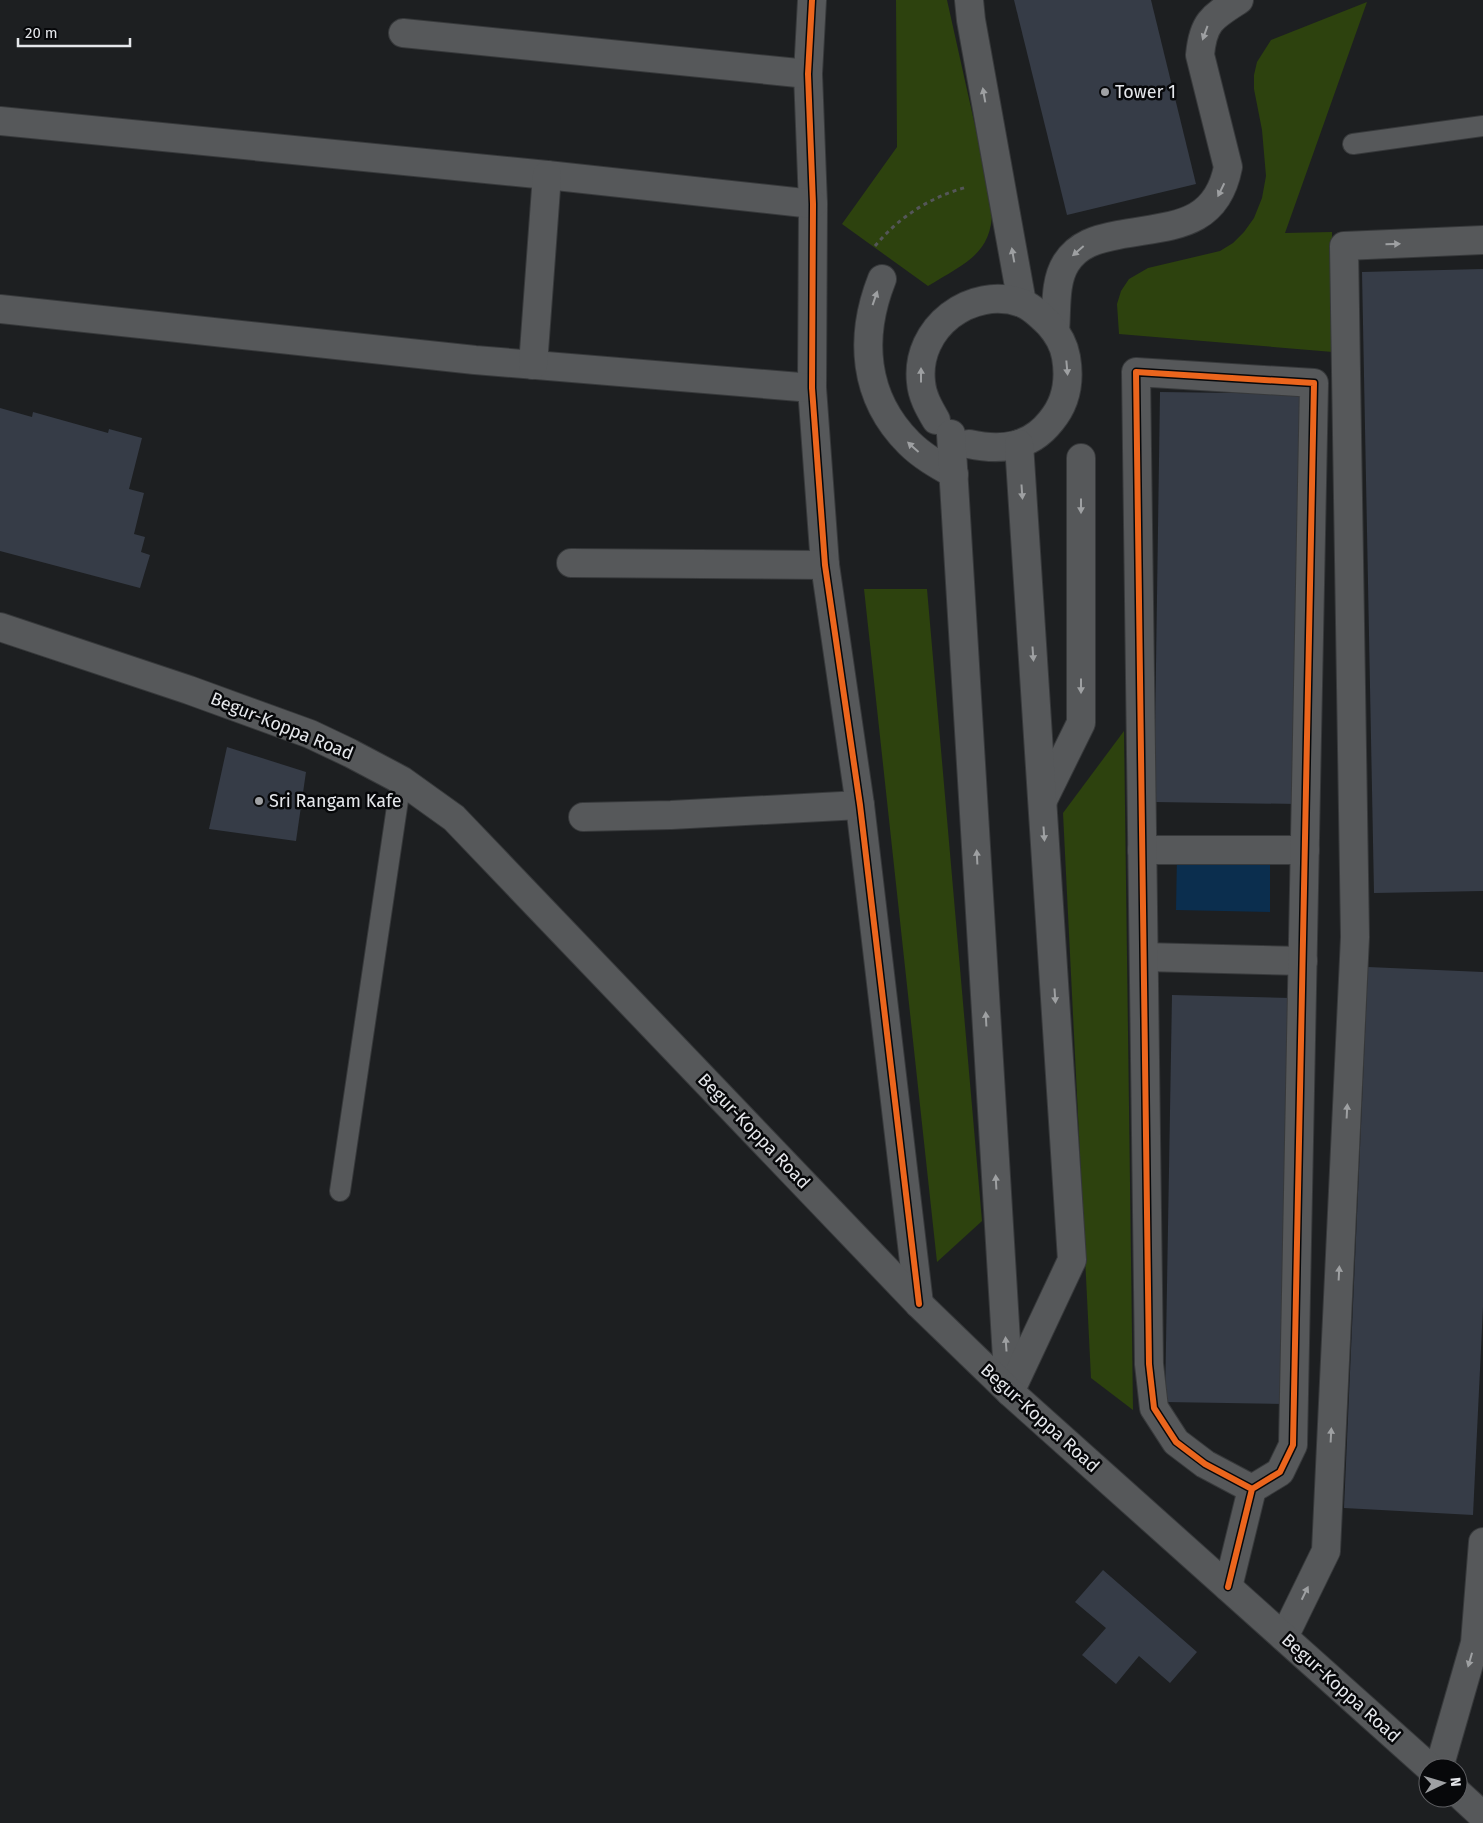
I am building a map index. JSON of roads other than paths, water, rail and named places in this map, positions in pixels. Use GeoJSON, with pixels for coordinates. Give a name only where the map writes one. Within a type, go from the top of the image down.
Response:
{"type":"FeatureCollection","features":[{"type":"Feature","properties":{"kind":"street"},"geometry":{"type":"LineString","coordinates":[[812,0],[808,74],[813,204],[812,388],[825,565],[860,805],[919,1304]]}},
{"type":"Feature","properties":{"kind":"street"},"geometry":{"type":"LineString","coordinates":[[970,0],[971,20],[1022,303]]}},
{"type":"Feature","properties":{"kind":"street"},"geometry":{"type":"LineString","coordinates":[[1055,331],[1060,275],[1074,254],[1086,244],[1102,238],[1182,223],[1197,217],[1209,208],[1219,196],[1228,168],[1200,55],[1201,44],[1204,32],[1213,16],[1239,0]]}},
{"type":"Feature","properties":{"kind":"street"},"geometry":{"type":"LineString","coordinates":[[403,33],[808,74]]}},
{"type":"Feature","properties":{"kind":"street"},"geometry":{"type":"LineString","coordinates":[[0,121],[547,175],[813,204]]}},
{"type":"Feature","properties":{"kind":"street"},"geometry":{"type":"LineString","coordinates":[[533,365],[547,175]]}},
{"type":"Feature","properties":{"kind":"street"},"geometry":{"type":"LineString","coordinates":[[1284,1637],[1326,1551],[1356,937],[1344,246],[1483,240]]}},
{"type":"Feature","properties":{"kind":"street"},"geometry":{"type":"LineString","coordinates":[[882,278],[873,301],[868,325],[867,350],[870,373],[879,399],[892,423],[909,443],[930,460],[954,474]]}},
{"type":"Feature","properties":{"kind":"street"},"geometry":{"type":"LineString","coordinates":[[999,299],[1022,303],[1040,314],[1055,331],[1065,351],[1069,372],[1066,393],[1059,412],[1046,428],[1029,440],[1019,444],[989,449],[952,433],[925,402],[920,382],[921,361],[928,341],[939,324],[956,310],[976,301],[999,299]]}},
{"type":"Feature","properties":{"kind":"street"},"geometry":{"type":"LineString","coordinates":[[0,309],[465,359],[812,388]]}},
{"type":"Feature","properties":{"kind":"street"},"geometry":{"type":"LineString","coordinates":[[1228,1586],[1252,1489],[1280,1472],[1293,1446],[1314,383],[1136,372],[1149,1364],[1154,1408],[1176,1442],[1205,1464],[1252,1489]]}},
{"type":"Feature","properties":{"kind":"street"},"geometry":{"type":"LineString","coordinates":[[952,433],[1010,1392]]}},
{"type":"Feature","properties":{"kind":"street"},"geometry":{"type":"LineString","coordinates":[[1010,1392],[1072,1260],[1019,444]]}},
{"type":"Feature","properties":{"kind":"street"},"geometry":{"type":"LineString","coordinates":[[1042,802],[1081,723],[1081,458]]}},
{"type":"Feature","properties":{"kind":"street"},"geometry":{"type":"LineString","coordinates":[[571,563],[825,565]]}},
{"type":"Feature","properties":{"kind":"street","name":"Begur-Koppa Road"},"geometry":{"type":"LineString","coordinates":[[0,627],[189,690],[300,731],[350,753],[401,780],[454,818],[919,1304],[1010,1392],[1419,1758]]}},
{"type":"Feature","properties":{"kind":"street"},"geometry":{"type":"LineString","coordinates":[[583,817],[671,815],[860,805]]}},
{"type":"Feature","properties":{"kind":"street"},"geometry":{"type":"LineString","coordinates":[[1142,850],[1305,850]]}},
{"type":"Feature","properties":{"kind":"street"},"geometry":{"type":"LineString","coordinates":[[1144,958],[1303,961]]}},
{"type":"Feature","properties":{"kind":"street"},"geometry":{"type":"LineString","coordinates":[[1442,1758],[1475,1643],[1483,1542]]}},
{"type":"Feature","properties":{"kind":"street"},"geometry":{"type":"LineString","coordinates":[[1468,1802],[1483,1816]]}},
{"type":"Feature","properties":{"kind":"lane"},"geometry":{"type":"LineString","coordinates":[[1353,144],[1483,126]]}},
{"type":"Feature","properties":{"kind":"lane"},"geometry":{"type":"LineString","coordinates":[[340,1191],[401,780]]}},
{"type":"Feature","properties":{"kind":"water"},"geometry":{"type":"Polygon","coordinates":[[[1177,854],[1270,856],[1270,912],[1176,910],[1177,854]]]}},
{"type":"Feature","properties":{"kind":"place","name":"Tower 1"},"geometry":{"type":"Point","coordinates":[1105,92]}},
{"type":"Feature","properties":{"kind":"place","name":"Sri Rangam Kafe"},"geometry":{"type":"Point","coordinates":[259,801]}}]}
